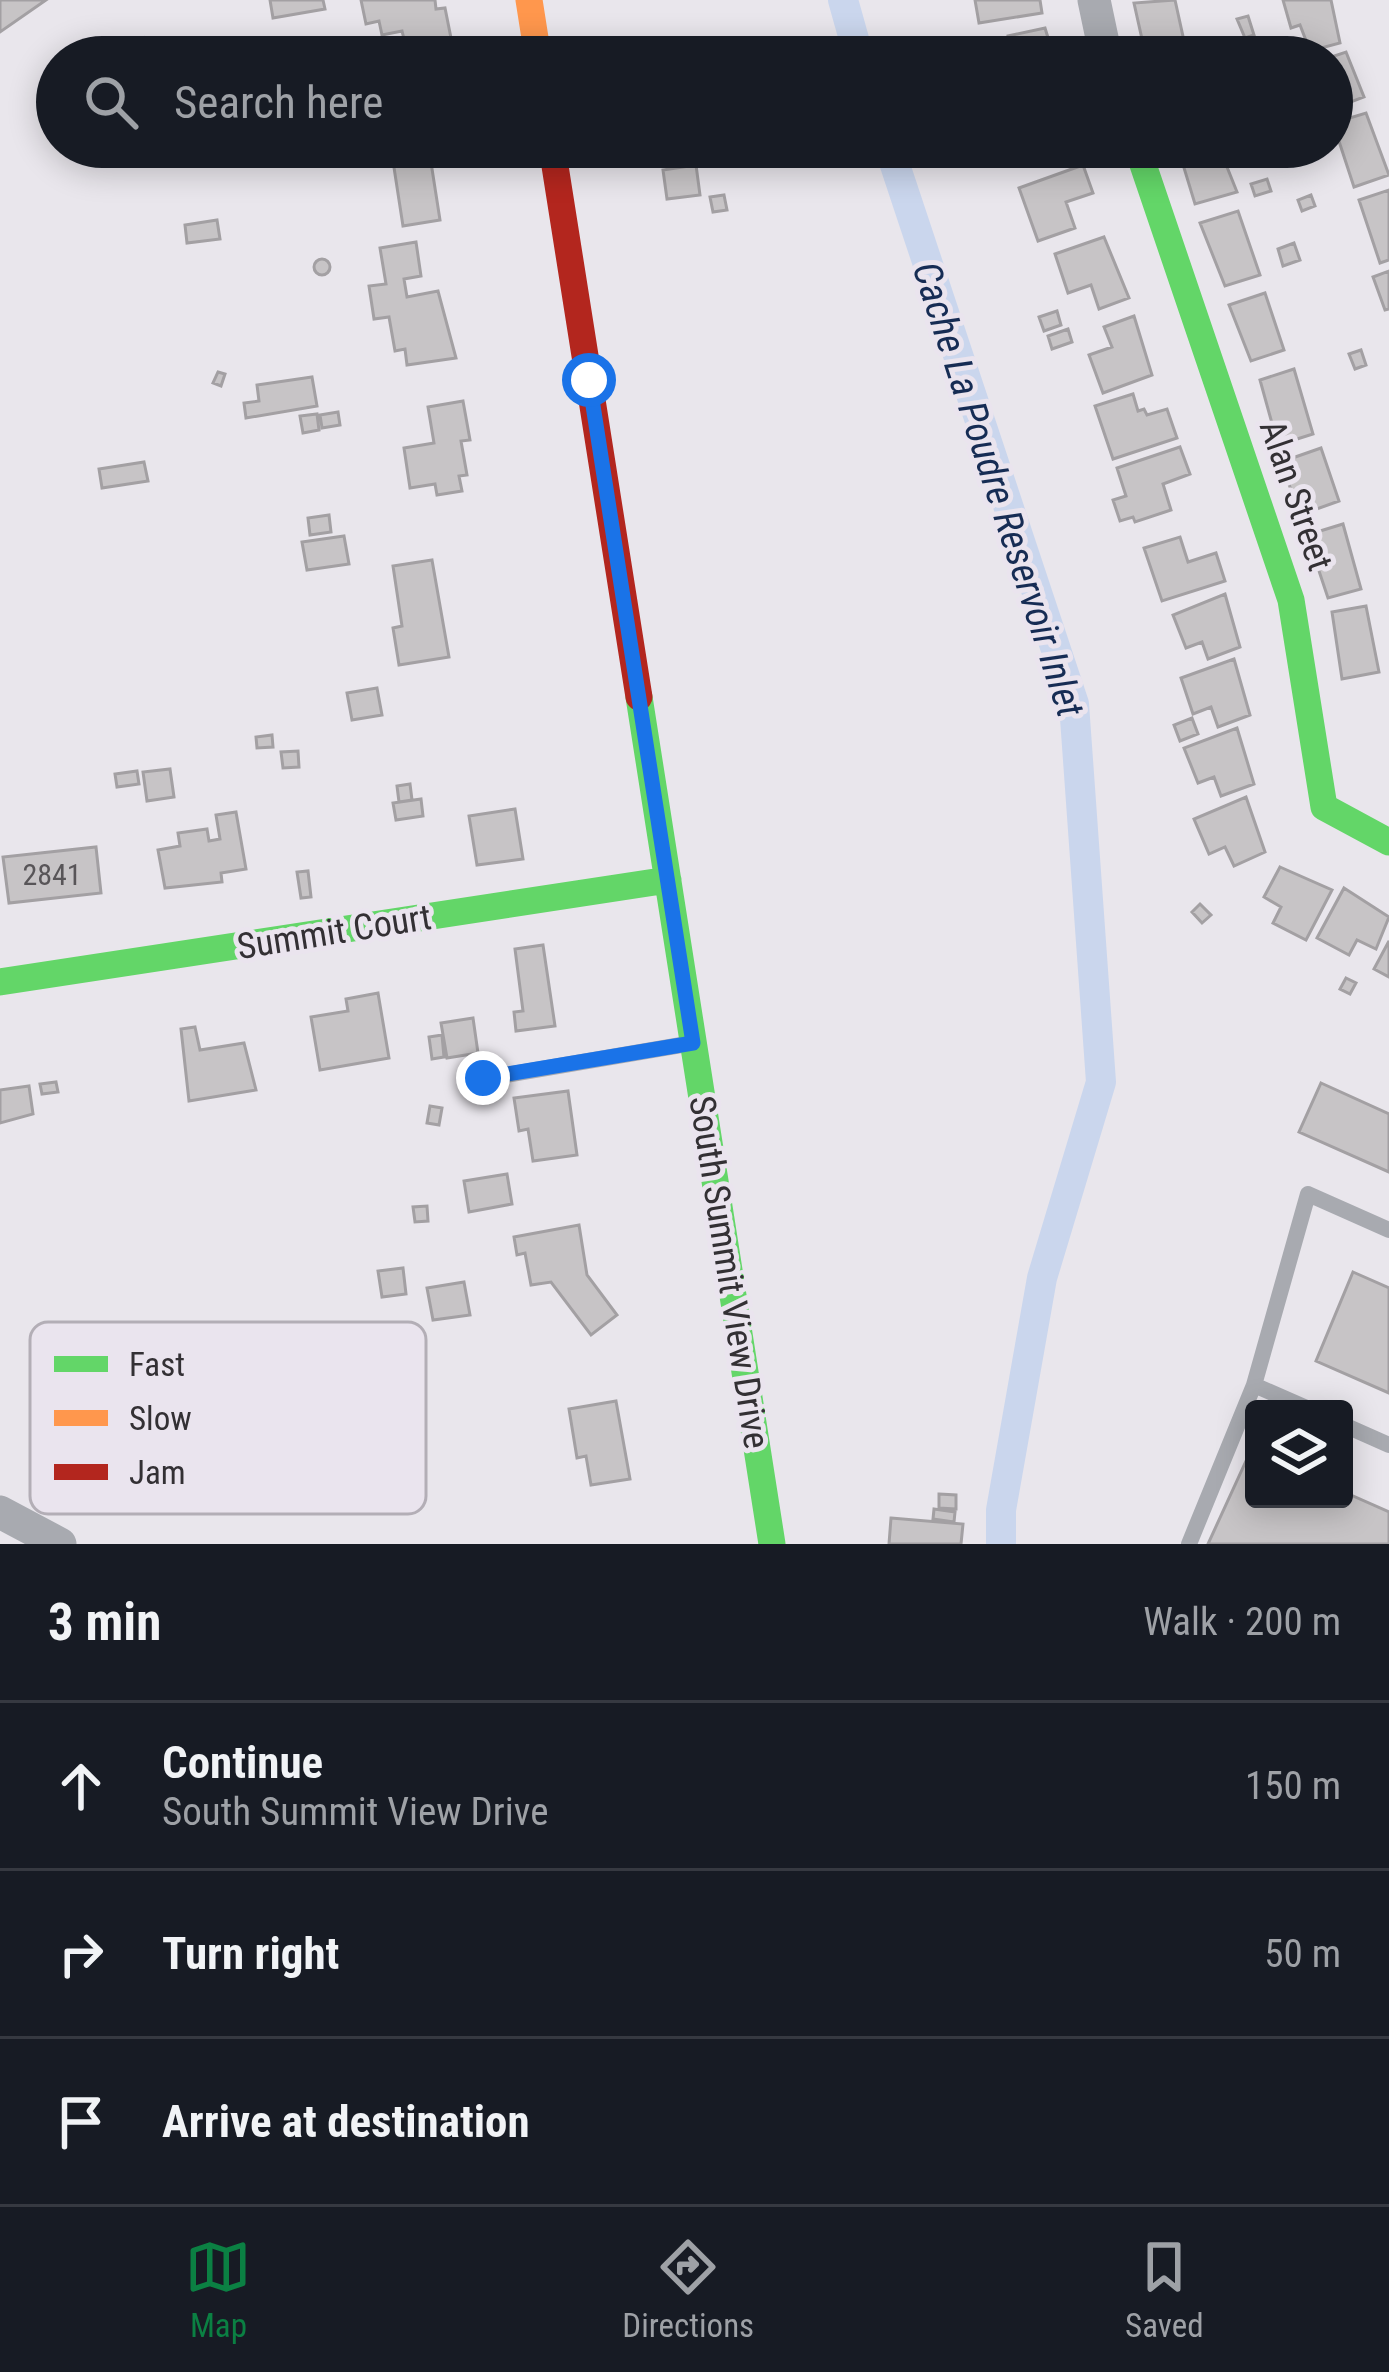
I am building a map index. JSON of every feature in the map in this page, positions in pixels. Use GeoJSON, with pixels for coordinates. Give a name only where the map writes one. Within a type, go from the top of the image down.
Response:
{"type":"FeatureCollection","features":[{"type":"Feature","properties":{"kind":"street"},"geometry":{"type":"LineString","coordinates":[[529,0],[535,36]]}},
{"type":"Feature","properties":{"kind":"street"},"geometry":{"type":"LineString","coordinates":[[1094,0],[1102,36]]}},
{"type":"Feature","properties":{"kind":"street","name":"South Summit View Drive"},"geometry":{"type":"LineString","coordinates":[[555,168],[772,1544]]}},
{"type":"Feature","properties":{"kind":"street","name":"Alan Street"},"geometry":{"type":"LineString","coordinates":[[1144,168],[1291,600],[1324,807],[1389,842]]}},
{"type":"Feature","properties":{"kind":"street","name":"Summit Court"},"geometry":{"type":"LineString","coordinates":[[0,982],[668,880]]}},
{"type":"Feature","properties":{"kind":"street"},"geometry":{"type":"LineString","coordinates":[[0,1512],[61,1544]]}},
{"type":"Feature","properties":{"kind":"lane"},"geometry":{"type":"LineString","coordinates":[[483,1078],[693,1043]]}},
{"type":"Feature","properties":{"kind":"lane"},"geometry":{"type":"LineString","coordinates":[[1190,1544],[1254,1385],[1308,1194],[1389,1230]]}},
{"type":"Feature","properties":{"kind":"lane"},"geometry":{"type":"LineString","coordinates":[[1254,1385],[1288,1400]]}},
{"type":"Feature","properties":{"kind":"lane"},"geometry":{"type":"LineString","coordinates":[[1353,1429],[1389,1445]]}},
{"type":"Feature","properties":{"kind":"building"},"geometry":{"type":"Polygon","coordinates":[[[0,0],[46,0],[0,32],[0,0]]]}},
{"type":"Feature","properties":{"kind":"building"},"geometry":{"type":"Polygon","coordinates":[[[270,0],[323,0],[325,9],[273,18],[270,0]]]}},
{"type":"Feature","properties":{"kind":"building"},"geometry":{"type":"Polygon","coordinates":[[[361,0],[435,0],[436,9],[445,8],[451,36],[403,36],[402,31],[382,35],[379,21],[366,24],[361,0]]]}},
{"type":"Feature","properties":{"kind":"building"},"geometry":{"type":"Polygon","coordinates":[[[975,0],[1040,0],[1042,13],[979,23],[975,0]]]}},
{"type":"Feature","properties":{"kind":"building"},"geometry":{"type":"Polygon","coordinates":[[[1175,0],[1183,36],[1141,36],[1134,3],[1175,0]]]}},
{"type":"Feature","properties":{"kind":"building"},"geometry":{"type":"Polygon","coordinates":[[[1283,0],[1331,0],[1339,36],[1304,36],[1300,25],[1291,28],[1283,0]]]}},
{"type":"Feature","properties":{"kind":"building"},"geometry":{"type":"Polygon","coordinates":[[[1248,16],[1254,35],[1244,36],[1237,19],[1248,16]]]}},
{"type":"Feature","properties":{"kind":"building"},"geometry":{"type":"Polygon","coordinates":[[[1045,28],[1047,36],[1008,36],[1045,28]]]}},
{"type":"Feature","properties":{"kind":"building"},"geometry":{"type":"Polygon","coordinates":[[[1353,70],[1364,97],[1353,101],[1353,70]]]}},
{"type":"Feature","properties":{"kind":"building"},"geometry":{"type":"Polygon","coordinates":[[[1366,113],[1389,175],[1354,187],[1348,168],[1353,168],[1353,117],[1366,113]]]}},
{"type":"Feature","properties":{"kind":"building"},"geometry":{"type":"Polygon","coordinates":[[[394,168],[432,168],[440,220],[403,226],[394,168]]]}},
{"type":"Feature","properties":{"kind":"building"},"geometry":{"type":"Polygon","coordinates":[[[696,168],[700,195],[667,199],[663,170],[696,168]]]}},
{"type":"Feature","properties":{"kind":"building"},"geometry":{"type":"Polygon","coordinates":[[[1084,168],[1093,193],[1066,202],[1075,228],[1038,241],[1019,188],[1084,168]]]}},
{"type":"Feature","properties":{"kind":"building"},"geometry":{"type":"Polygon","coordinates":[[[1184,168],[1227,168],[1237,192],[1195,204],[1184,168]]]}},
{"type":"Feature","properties":{"kind":"building"},"geometry":{"type":"Polygon","coordinates":[[[1267,179],[1271,191],[1255,196],[1251,184],[1267,179]]]}},
{"type":"Feature","properties":{"kind":"building"},"geometry":{"type":"Polygon","coordinates":[[[1389,190],[1389,260],[1380,263],[1359,200],[1389,190]]]}},
{"type":"Feature","properties":{"kind":"building"},"geometry":{"type":"Polygon","coordinates":[[[724,195],[727,210],[713,212],[710,197],[724,195]]]}},
{"type":"Feature","properties":{"kind":"building"},"geometry":{"type":"Polygon","coordinates":[[[1311,195],[1315,206],[1302,211],[1298,200],[1311,195]]]}},
{"type":"Feature","properties":{"kind":"building"},"geometry":{"type":"Polygon","coordinates":[[[1238,211],[1260,275],[1225,286],[1200,223],[1238,211]]]}},
{"type":"Feature","properties":{"kind":"building"},"geometry":{"type":"Polygon","coordinates":[[[217,220],[220,239],[187,243],[185,225],[217,220]]]}},
{"type":"Feature","properties":{"kind":"building"},"geometry":{"type":"Polygon","coordinates":[[[1104,237],[1129,298],[1099,309],[1091,285],[1068,293],[1055,254],[1104,237]]]}},
{"type":"Feature","properties":{"kind":"building"},"geometry":{"type":"Polygon","coordinates":[[[416,242],[421,276],[404,279],[407,297],[438,291],[456,358],[407,365],[405,349],[395,351],[389,317],[374,319],[369,286],[386,284],[380,248],[416,242]]]}},
{"type":"Feature","properties":{"kind":"building"},"geometry":{"type":"Polygon","coordinates":[[[1294,243],[1300,260],[1283,266],[1278,249],[1294,243]]]}},
{"type":"Feature","properties":{"kind":"building"},"geometry":{"type":"Polygon","coordinates":[[[322,259],[330,267],[322,275],[314,267],[322,259]]]}},
{"type":"Feature","properties":{"kind":"building"},"geometry":{"type":"Polygon","coordinates":[[[1389,271],[1389,309],[1385,310],[1373,277],[1389,271]]]}},
{"type":"Feature","properties":{"kind":"building"},"geometry":{"type":"Polygon","coordinates":[[[1265,293],[1284,350],[1251,361],[1229,305],[1265,293]]]}},
{"type":"Feature","properties":{"kind":"building"},"geometry":{"type":"Polygon","coordinates":[[[1057,311],[1061,325],[1044,331],[1039,317],[1057,311]]]}},
{"type":"Feature","properties":{"kind":"building"},"geometry":{"type":"Polygon","coordinates":[[[1134,316],[1152,375],[1103,393],[1089,355],[1112,347],[1104,327],[1134,316]]]}},
{"type":"Feature","properties":{"kind":"building"},"geometry":{"type":"Polygon","coordinates":[[[1068,329],[1072,342],[1052,349],[1048,336],[1068,329]]]}},
{"type":"Feature","properties":{"kind":"building"},"geometry":{"type":"Polygon","coordinates":[[[1361,350],[1366,365],[1355,369],[1349,354],[1361,350]]]}},
{"type":"Feature","properties":{"kind":"building"},"geometry":{"type":"Polygon","coordinates":[[[1294,369],[1313,434],[1278,445],[1260,380],[1294,369]]]}},
{"type":"Feature","properties":{"kind":"building"},"geometry":{"type":"Polygon","coordinates":[[[218,372],[225,374],[221,386],[213,383],[218,372]]]}},
{"type":"Feature","properties":{"kind":"building"},"geometry":{"type":"Polygon","coordinates":[[[312,377],[317,406],[246,418],[244,403],[259,401],[257,385],[312,377]]]}},
{"type":"Feature","properties":{"kind":"building"},"geometry":{"type":"Polygon","coordinates":[[[1133,394],[1138,411],[1144,409],[1147,415],[1167,409],[1177,438],[1113,459],[1095,406],[1133,394]]]}},
{"type":"Feature","properties":{"kind":"building"},"geometry":{"type":"Polygon","coordinates":[[[463,401],[470,440],[461,441],[467,475],[459,476],[462,491],[437,495],[435,484],[410,488],[404,448],[434,443],[428,407],[463,401]]]}},
{"type":"Feature","properties":{"kind":"building"},"geometry":{"type":"Polygon","coordinates":[[[338,412],[340,425],[322,428],[320,415],[338,412]]]}},
{"type":"Feature","properties":{"kind":"building"},"geometry":{"type":"Polygon","coordinates":[[[317,414],[319,430],[303,433],[300,416],[317,414]]]}},
{"type":"Feature","properties":{"kind":"building"},"geometry":{"type":"Polygon","coordinates":[[[1180,447],[1190,474],[1163,484],[1171,510],[1135,522],[1133,517],[1120,521],[1113,500],[1126,496],[1117,468],[1180,447]]]}},
{"type":"Feature","properties":{"kind":"building"},"geometry":{"type":"Polygon","coordinates":[[[1321,448],[1339,501],[1300,515],[1281,462],[1321,448]]]}},
{"type":"Feature","properties":{"kind":"building"},"geometry":{"type":"Polygon","coordinates":[[[144,462],[148,481],[102,488],[99,469],[144,462]]]}},
{"type":"Feature","properties":{"kind":"building"},"geometry":{"type":"Polygon","coordinates":[[[329,515],[331,532],[310,535],[308,518],[329,515]]]}},
{"type":"Feature","properties":{"kind":"building"},"geometry":{"type":"Polygon","coordinates":[[[1343,524],[1361,589],[1328,598],[1307,535],[1343,524]]]}},
{"type":"Feature","properties":{"kind":"building"},"geometry":{"type":"Polygon","coordinates":[[[344,536],[349,564],[307,570],[302,542],[344,536]]]}},
{"type":"Feature","properties":{"kind":"building"},"geometry":{"type":"Polygon","coordinates":[[[1180,537],[1188,562],[1216,553],[1225,581],[1162,601],[1144,548],[1180,537]]]}},
{"type":"Feature","properties":{"kind":"building"},"geometry":{"type":"Polygon","coordinates":[[[432,560],[449,657],[399,665],[393,628],[402,626],[393,566],[432,560]]]}},
{"type":"Feature","properties":{"kind":"building"},"geometry":{"type":"Polygon","coordinates":[[[1225,594],[1240,647],[1208,659],[1202,642],[1186,648],[1173,615],[1225,594]]]}},
{"type":"Feature","properties":{"kind":"building"},"geometry":{"type":"Polygon","coordinates":[[[1366,606],[1379,672],[1342,679],[1332,612],[1366,606]]]}},
{"type":"Feature","properties":{"kind":"building"},"geometry":{"type":"Polygon","coordinates":[[[1234,659],[1250,715],[1218,727],[1211,707],[1193,714],[1181,678],[1234,659]]]}},
{"type":"Feature","properties":{"kind":"building"},"geometry":{"type":"Polygon","coordinates":[[[377,688],[382,715],[352,720],[347,693],[377,688]]]}},
{"type":"Feature","properties":{"kind":"building"},"geometry":{"type":"Polygon","coordinates":[[[1192,718],[1198,734],[1180,741],[1174,725],[1192,718]]]}},
{"type":"Feature","properties":{"kind":"building"},"geometry":{"type":"Polygon","coordinates":[[[1237,728],[1254,784],[1221,796],[1214,777],[1198,783],[1184,748],[1237,728]]]}},
{"type":"Feature","properties":{"kind":"building"},"geometry":{"type":"Polygon","coordinates":[[[272,735],[273,747],[257,748],[256,737],[272,735]]]}},
{"type":"Feature","properties":{"kind":"building"},"geometry":{"type":"Polygon","coordinates":[[[298,751],[299,767],[283,768],[281,752],[298,751]]]}},
{"type":"Feature","properties":{"kind":"building"},"geometry":{"type":"Polygon","coordinates":[[[170,769],[174,797],[147,801],[143,772],[170,769]]]}},
{"type":"Feature","properties":{"kind":"building"},"geometry":{"type":"Polygon","coordinates":[[[137,771],[139,784],[117,787],[115,774],[137,771]]]}},
{"type":"Feature","properties":{"kind":"building"},"geometry":{"type":"Polygon","coordinates":[[[410,784],[412,800],[399,802],[397,786],[410,784]]]}},
{"type":"Feature","properties":{"kind":"building"},"geometry":{"type":"Polygon","coordinates":[[[1246,797],[1265,852],[1234,866],[1225,847],[1209,854],[1194,819],[1246,797]]]}},
{"type":"Feature","properties":{"kind":"building"},"geometry":{"type":"Polygon","coordinates":[[[421,799],[423,816],[396,820],[393,803],[421,799]]]}},
{"type":"Feature","properties":{"kind":"building"},"geometry":{"type":"Polygon","coordinates":[[[515,809],[523,859],[477,865],[469,816],[515,809]]]}},
{"type":"Feature","properties":{"kind":"building"},"geometry":{"type":"Polygon","coordinates":[[[236,812],[246,869],[221,873],[222,882],[165,888],[158,850],[180,846],[178,833],[207,829],[209,841],[220,839],[216,815],[236,812]]]}},
{"type":"Feature","properties":{"kind":"building"},"geometry":{"type":"Polygon","coordinates":[[[96,847],[101,893],[9,903],[3,857],[96,847]]]}},
{"type":"Feature","properties":{"kind":"building"},"geometry":{"type":"Polygon","coordinates":[[[1280,867],[1332,890],[1306,940],[1273,923],[1281,907],[1264,897],[1280,867]]]}},
{"type":"Feature","properties":{"kind":"building"},"geometry":{"type":"Polygon","coordinates":[[[308,871],[311,897],[301,898],[297,872],[308,871]]]}},
{"type":"Feature","properties":{"kind":"building"},"geometry":{"type":"Polygon","coordinates":[[[1344,888],[1389,917],[1376,949],[1357,940],[1349,955],[1317,938],[1344,888]]]}},
{"type":"Feature","properties":{"kind":"building"},"geometry":{"type":"Polygon","coordinates":[[[1200,904],[1211,915],[1202,923],[1192,912],[1200,904]]]}},
{"type":"Feature","properties":{"kind":"building"},"geometry":{"type":"Polygon","coordinates":[[[1389,941],[1389,977],[1374,969],[1389,941]]]}},
{"type":"Feature","properties":{"kind":"building"},"geometry":{"type":"Polygon","coordinates":[[[543,945],[555,1026],[516,1031],[514,1012],[523,1011],[515,949],[543,945]]]}},
{"type":"Feature","properties":{"kind":"building"},"geometry":{"type":"Polygon","coordinates":[[[1346,978],[1356,983],[1350,994],[1340,989],[1346,978]]]}},
{"type":"Feature","properties":{"kind":"building"},"geometry":{"type":"Polygon","coordinates":[[[378,993],[389,1058],[320,1070],[311,1017],[348,1011],[346,999],[378,993]]]}},
{"type":"Feature","properties":{"kind":"building"},"geometry":{"type":"Polygon","coordinates":[[[473,1018],[478,1053],[447,1058],[441,1023],[473,1018]]]}},
{"type":"Feature","properties":{"kind":"building"},"geometry":{"type":"Polygon","coordinates":[[[195,1027],[200,1050],[244,1043],[256,1090],[189,1101],[181,1029],[195,1027]]]}},
{"type":"Feature","properties":{"kind":"building"},"geometry":{"type":"Polygon","coordinates":[[[442,1035],[444,1057],[432,1059],[429,1037],[442,1035]]]}},
{"type":"Feature","properties":{"kind":"building"},"geometry":{"type":"Polygon","coordinates":[[[56,1082],[58,1092],[42,1094],[40,1084],[56,1082]]]}},
{"type":"Feature","properties":{"kind":"building"},"geometry":{"type":"Polygon","coordinates":[[[1321,1083],[1389,1114],[1389,1172],[1299,1132],[1321,1083]]]}},
{"type":"Feature","properties":{"kind":"building"},"geometry":{"type":"Polygon","coordinates":[[[29,1086],[33,1114],[0,1123],[0,1090],[29,1086]]]}},
{"type":"Feature","properties":{"kind":"building"},"geometry":{"type":"Polygon","coordinates":[[[568,1091],[577,1155],[533,1161],[528,1129],[519,1131],[514,1098],[568,1091]]]}},
{"type":"Feature","properties":{"kind":"building"},"geometry":{"type":"Polygon","coordinates":[[[430,1106],[442,1108],[439,1125],[427,1123],[430,1106]]]}},
{"type":"Feature","properties":{"kind":"building"},"geometry":{"type":"Polygon","coordinates":[[[507,1174],[512,1204],[469,1212],[464,1181],[507,1174]]]}},
{"type":"Feature","properties":{"kind":"building"},"geometry":{"type":"Polygon","coordinates":[[[427,1206],[428,1221],[415,1222],[413,1207],[427,1206]]]}},
{"type":"Feature","properties":{"kind":"building"},"geometry":{"type":"Polygon","coordinates":[[[579,1225],[587,1275],[617,1315],[591,1335],[551,1282],[531,1285],[525,1253],[517,1255],[514,1237],[579,1225]]]}},
{"type":"Feature","properties":{"kind":"building"},"geometry":{"type":"Polygon","coordinates":[[[403,1268],[406,1294],[382,1297],[378,1271],[403,1268]]]}},
{"type":"Feature","properties":{"kind":"building"},"geometry":{"type":"Polygon","coordinates":[[[1353,1272],[1389,1288],[1389,1393],[1316,1361],[1353,1272]]]}},
{"type":"Feature","properties":{"kind":"building"},"geometry":{"type":"Polygon","coordinates":[[[464,1282],[470,1315],[433,1320],[427,1288],[464,1282]]]}},
{"type":"Feature","properties":{"kind":"building"},"geometry":{"type":"Polygon","coordinates":[[[616,1401],[630,1479],[591,1485],[586,1456],[577,1458],[569,1409],[616,1401]]]}},
{"type":"Feature","properties":{"kind":"building"},"geometry":{"type":"Polygon","coordinates":[[[1245,1463],[1245,1508],[1353,1508],[1353,1496],[1389,1512],[1389,1544],[1208,1544],[1245,1463]]]}},
{"type":"Feature","properties":{"kind":"building"},"geometry":{"type":"Polygon","coordinates":[[[939,1494],[956,1495],[956,1509],[939,1508],[939,1494]]]}},
{"type":"Feature","properties":{"kind":"building"},"geometry":{"type":"Polygon","coordinates":[[[934,1509],[955,1512],[954,1522],[933,1519],[934,1509]]]}},
{"type":"Feature","properties":{"kind":"building"},"geometry":{"type":"Polygon","coordinates":[[[891,1518],[963,1524],[961,1544],[889,1544],[891,1518]]]}},
{"type":"Feature","properties":{"kind":"waterway","name":"Cache La Poudre Reservoir Inlet"},"geometry":{"type":"LineString","coordinates":[[843,0],[853,36]]}},
{"type":"Feature","properties":{"kind":"waterway","name":"Cache La Poudre Reservoir Inlet"},"geometry":{"type":"LineString","coordinates":[[896,168],[1074,704],[1101,1082],[1042,1278],[1001,1510],[1001,1544]]}},
{"type":"Feature","properties":{"kind":"traffic: fast"},"geometry":{"type":"LineString","coordinates":[[1144,168],[1291,600],[1324,807],[1389,842]]}},
{"type":"Feature","properties":{"kind":"traffic: fast"},"geometry":{"type":"LineString","coordinates":[[639,697],[772,1544]]}},
{"type":"Feature","properties":{"kind":"traffic: fast"},"geometry":{"type":"LineString","coordinates":[[0,982],[668,880]]}},
{"type":"Feature","properties":{"kind":"traffic: slow"},"geometry":{"type":"LineString","coordinates":[[529,0],[535,36]]}},
{"type":"Feature","properties":{"kind":"traffic: jam"},"geometry":{"type":"LineString","coordinates":[[555,168],[639,697]]}},
{"type":"Feature","properties":{"kind":"route"},"geometry":{"type":"LineString","coordinates":[[483,1078],[693,1043],[589,380]]}}]}
